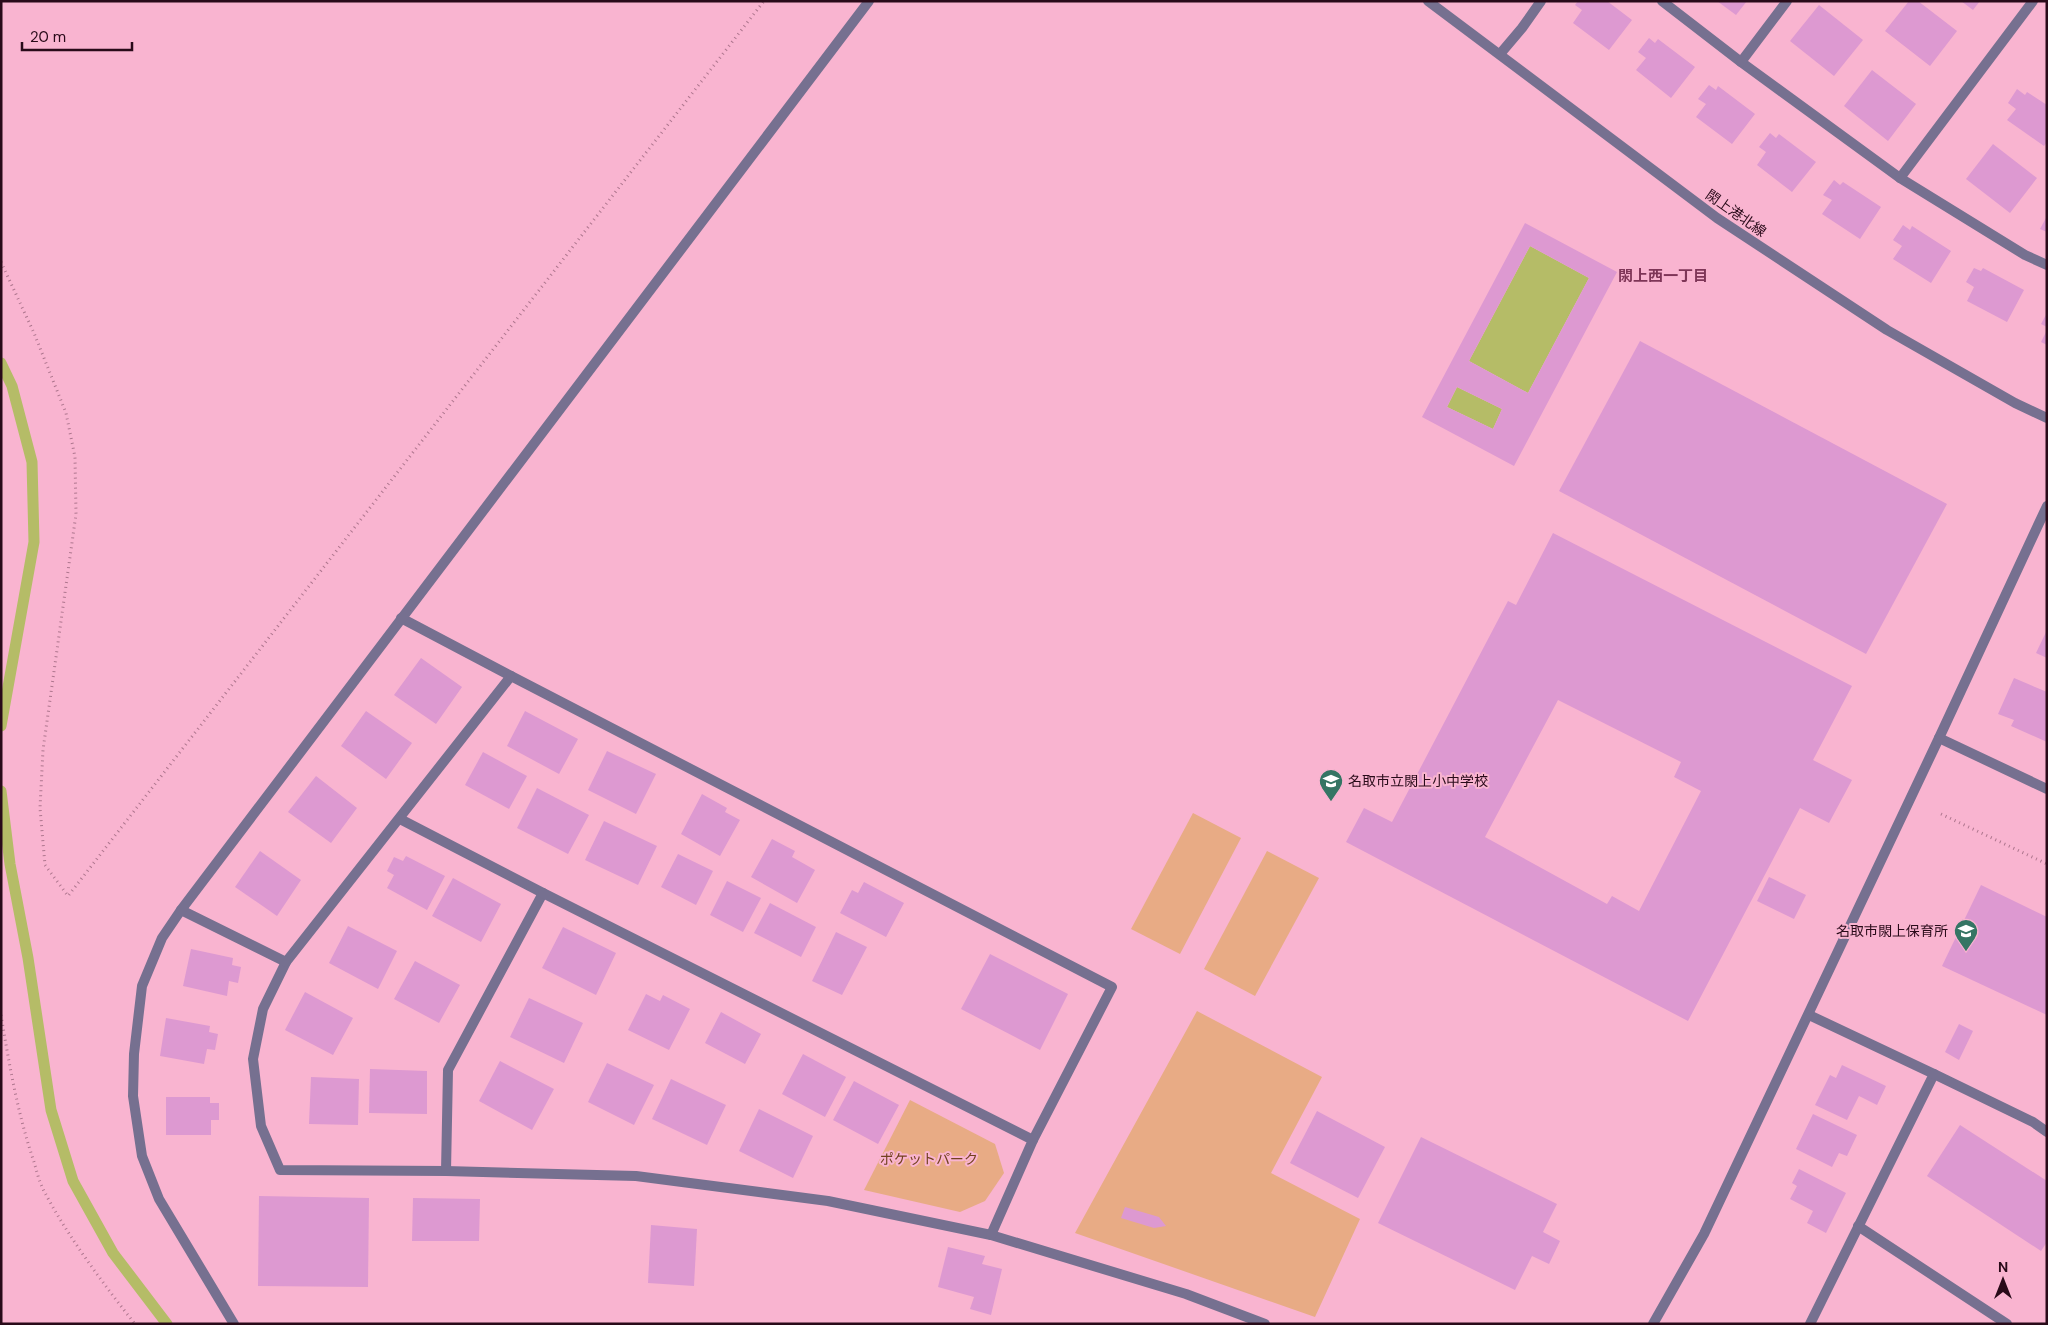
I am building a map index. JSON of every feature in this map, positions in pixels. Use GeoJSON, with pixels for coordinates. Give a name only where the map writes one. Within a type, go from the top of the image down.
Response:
{"type":"FeatureCollection","features":[{"type":"Feature","properties":{"kind":"street"},"geometry":{"type":"LineString","coordinates":[[234,1324],[159,1199],[142,1156],[133,1096],[134,1054],[142,986],[162,938],[181,910],[401,618],[869,1]]}},
{"type":"Feature","properties":{"kind":"street","name":"閖上港北線"},"geometry":{"type":"LineString","coordinates":[[1428,1],[1717,218],[1887,330],[2015,403],[2047,418]]}},
{"type":"Feature","properties":{"kind":"street"},"geometry":{"type":"LineString","coordinates":[[1500,54],[1541,1]]}},
{"type":"Feature","properties":{"kind":"street"},"geometry":{"type":"LineString","coordinates":[[1662,1],[1741,62],[1900,178],[2025,255],[2047,265]]}},
{"type":"Feature","properties":{"kind":"street"},"geometry":{"type":"LineString","coordinates":[[1741,62],[1787,1]]}},
{"type":"Feature","properties":{"kind":"street"},"geometry":{"type":"LineString","coordinates":[[1900,178],[2032,1]]}},
{"type":"Feature","properties":{"kind":"street"},"geometry":{"type":"LineString","coordinates":[[1653,1324],[1704,1234],[1940,738],[2047,506]]}},
{"type":"Feature","properties":{"kind":"street"},"geometry":{"type":"LineString","coordinates":[[401,618],[1112,987],[1033,1140],[991,1235]]}},
{"type":"Feature","properties":{"kind":"street"},"geometry":{"type":"LineString","coordinates":[[511,676],[286,962],[263,1009],[253,1059],[261,1126],[280,1170],[446,1171],[636,1176],[828,1201],[991,1235],[1186,1294],[1265,1324]]}},
{"type":"Feature","properties":{"kind":"street"},"geometry":{"type":"LineString","coordinates":[[1940,738],[2047,789]]}},
{"type":"Feature","properties":{"kind":"street"},"geometry":{"type":"LineString","coordinates":[[400,819],[1033,1140]]}},
{"type":"Feature","properties":{"kind":"street"},"geometry":{"type":"LineString","coordinates":[[446,1171],[448,1070],[543,893]]}},
{"type":"Feature","properties":{"kind":"street"},"geometry":{"type":"LineString","coordinates":[[181,910],[286,962]]}},
{"type":"Feature","properties":{"kind":"street"},"geometry":{"type":"LineString","coordinates":[[1809,1015],[2033,1122],[2047,1132]]}},
{"type":"Feature","properties":{"kind":"street"},"geometry":{"type":"LineString","coordinates":[[1810,1324],[1934,1074]]}},
{"type":"Feature","properties":{"kind":"street"},"geometry":{"type":"LineString","coordinates":[[1858,1226],[2007,1324]]}},
{"type":"Feature","properties":{"kind":"path"},"geometry":{"type":"LineString","coordinates":[[1,262],[34,333],[66,413],[75,457],[76,514],[42,750],[40,808],[45,865],[68,896],[764,1]]}},
{"type":"Feature","properties":{"kind":"path"},"geometry":{"type":"LineString","coordinates":[[1941,814],[2047,864]]}},
{"type":"Feature","properties":{"kind":"path"},"geometry":{"type":"LineString","coordinates":[[1,1015],[11,1079],[27,1141],[42,1188],[109,1290],[136,1324]]}},
{"type":"Feature","properties":{"kind":"green space"},"geometry":{"type":"Polygon","coordinates":[[[1193,813],[1241,838],[1180,954],[1131,929],[1193,813]]]}},
{"type":"Feature","properties":{"kind":"green space"},"geometry":{"type":"Polygon","coordinates":[[[1267,851],[1319,878],[1255,996],[1204,969],[1267,851]]]}},
{"type":"Feature","properties":{"kind":"green space"},"geometry":{"type":"Polygon","coordinates":[[[1197,1011],[1322,1077],[1271,1173],[1360,1219],[1315,1317],[1075,1233],[1197,1011]]]}},
{"type":"Feature","properties":{"kind":"green space","name":"ポケットパーク"},"geometry":{"type":"Polygon","coordinates":[[[910,1100],[995,1144],[1004,1173],[985,1201],[960,1212],[864,1190],[910,1100]]]}},
{"type":"Feature","properties":{"kind":"shaded area"},"geometry":{"type":"Polygon","coordinates":[[[1530,246],[1589,278],[1528,393],[1469,361],[1530,246]]]}},
{"type":"Feature","properties":{"kind":"shaded area"},"geometry":{"type":"Polygon","coordinates":[[[1457,387],[1502,409],[1493,429],[1447,407],[1457,387]]]}},
{"type":"Feature","properties":{"kind":"building"},"geometry":{"type":"Polygon","coordinates":[[[1578,1],[1607,1],[1632,20],[1609,50],[1573,23],[1582,10],[1575,5],[1578,1]]]}},
{"type":"Feature","properties":{"kind":"building"},"geometry":{"type":"Polygon","coordinates":[[[1717,1],[1747,1],[1736,15],[1717,1]]]}},
{"type":"Feature","properties":{"kind":"building"},"geometry":{"type":"Polygon","coordinates":[[[1909,1],[1918,1],[1957,31],[1930,66],[1885,31],[1909,1]]]}},
{"type":"Feature","properties":{"kind":"building"},"geometry":{"type":"Polygon","coordinates":[[[1961,1],[1980,1],[1973,10],[1961,1]]]}},
{"type":"Feature","properties":{"kind":"building"},"geometry":{"type":"Polygon","coordinates":[[[1819,5],[1863,40],[1834,76],[1790,41],[1819,5]]]}},
{"type":"Feature","properties":{"kind":"building"},"geometry":{"type":"Polygon","coordinates":[[[1649,38],[1655,43],[1658,39],[1695,67],[1671,98],[1636,70],[1646,58],[1638,52],[1649,38]]]}},
{"type":"Feature","properties":{"kind":"building"},"geometry":{"type":"Polygon","coordinates":[[[1872,70],[1916,104],[1888,141],[1844,106],[1872,70]]]}},
{"type":"Feature","properties":{"kind":"building"},"geometry":{"type":"Polygon","coordinates":[[[1709,85],[1716,90],[1718,86],[1755,114],[1732,144],[1696,117],[1706,104],[1698,99],[1709,85]]]}},
{"type":"Feature","properties":{"kind":"building"},"geometry":{"type":"Polygon","coordinates":[[[2017,89],[2025,95],[2027,92],[2047,105],[2047,142],[2044,146],[2007,120],[2016,109],[2008,103],[2017,89]]]}},
{"type":"Feature","properties":{"kind":"building"},"geometry":{"type":"Polygon","coordinates":[[[1770,133],[1776,138],[1779,134],[1816,162],[1792,192],[1757,165],[1766,152],[1759,147],[1770,133]]]}},
{"type":"Feature","properties":{"kind":"building"},"geometry":{"type":"Polygon","coordinates":[[[1993,144],[2037,178],[2010,213],[1966,179],[1993,144]]]}},
{"type":"Feature","properties":{"kind":"building"},"geometry":{"type":"Polygon","coordinates":[[[1834,180],[1840,185],[1843,182],[1881,207],[1860,239],[1822,214],[1832,200],[1823,195],[1834,180]]]}},
{"type":"Feature","properties":{"kind":"building"},"geometry":{"type":"Polygon","coordinates":[[[2047,216],[2047,232],[2040,229],[2047,216]]]}},
{"type":"Feature","properties":{"kind":"building"},"geometry":{"type":"Polygon","coordinates":[[[1525,223],[1617,272],[1514,466],[1422,417],[1525,223]],[[1530,246],[1469,361],[1528,393],[1589,278],[1530,246]],[[1457,387],[1447,407],[1493,429],[1502,409],[1457,387]]]}},
{"type":"Feature","properties":{"kind":"building"},"geometry":{"type":"Polygon","coordinates":[[[1903,225],[1910,230],[1912,226],[1951,251],[1931,283],[1893,259],[1902,246],[1893,240],[1903,225]]]}},
{"type":"Feature","properties":{"kind":"building"},"geometry":{"type":"Polygon","coordinates":[[[1974,268],[1981,271],[1983,268],[2024,290],[2007,322],[1967,301],[1974,287],[1966,282],[1974,268]]]}},
{"type":"Feature","properties":{"kind":"building"},"geometry":{"type":"Polygon","coordinates":[[[2047,313],[2047,327],[2041,324],[2047,313]]]}},
{"type":"Feature","properties":{"kind":"building"},"geometry":{"type":"Polygon","coordinates":[[[2047,330],[2047,345],[2041,342],[2047,330]]]}},
{"type":"Feature","properties":{"kind":"building"},"geometry":{"type":"Polygon","coordinates":[[[1640,341],[1947,504],[1866,654],[1559,491],[1640,341]]]}},
{"type":"Feature","properties":{"kind":"building"},"geometry":{"type":"Polygon","coordinates":[[[1553,533],[1852,686],[1813,760],[1852,780],[1829,823],[1800,808],[1688,1021],[1346,842],[1364,808],[1392,822],[1508,601],[1516,605],[1553,533]],[[1558,700],[1485,837],[1607,904],[1612,896],[1639,911],[1701,791],[1674,777],[1681,762],[1558,700]]]}},
{"type":"Feature","properties":{"kind":"building"},"geometry":{"type":"Polygon","coordinates":[[[2047,630],[2047,658],[2036,653],[2047,630]]]}},
{"type":"Feature","properties":{"kind":"building"},"geometry":{"type":"Polygon","coordinates":[[[421,658],[462,687],[436,724],[394,695],[421,658]]]}},
{"type":"Feature","properties":{"kind":"building"},"geometry":{"type":"Polygon","coordinates":[[[2014,678],[2047,692],[2047,742],[2011,726],[2014,720],[1998,714],[2014,678]]]}},
{"type":"Feature","properties":{"kind":"building"},"geometry":{"type":"Polygon","coordinates":[[[366,711],[412,743],[386,779],[341,746],[366,711]]]}},
{"type":"Feature","properties":{"kind":"building"},"geometry":{"type":"Polygon","coordinates":[[[525,711],[578,739],[559,774],[507,746],[525,711]]]}},
{"type":"Feature","properties":{"kind":"building"},"geometry":{"type":"Polygon","coordinates":[[[607,751],[656,774],[636,814],[588,790],[607,751]]]}},
{"type":"Feature","properties":{"kind":"building"},"geometry":{"type":"Polygon","coordinates":[[[483,752],[527,776],[509,809],[465,785],[483,752]]]}},
{"type":"Feature","properties":{"kind":"building"},"geometry":{"type":"Polygon","coordinates":[[[316,776],[357,808],[331,843],[288,812],[316,776]]]}},
{"type":"Feature","properties":{"kind":"building"},"geometry":{"type":"Polygon","coordinates":[[[537,788],[589,815],[568,854],[517,828],[537,788]]]}},
{"type":"Feature","properties":{"kind":"building"},"geometry":{"type":"Polygon","coordinates":[[[702,794],[727,808],[725,812],[740,820],[720,856],[681,834],[702,794]]]}},
{"type":"Feature","properties":{"kind":"building"},"geometry":{"type":"Polygon","coordinates":[[[604,821],[657,846],[638,885],[585,860],[604,821]]]}},
{"type":"Feature","properties":{"kind":"building"},"geometry":{"type":"Polygon","coordinates":[[[772,839],[795,851],[792,857],[815,870],[797,903],[751,877],[772,839]]]}},
{"type":"Feature","properties":{"kind":"building"},"geometry":{"type":"Polygon","coordinates":[[[260,851],[301,880],[277,916],[235,887],[260,851]]]}},
{"type":"Feature","properties":{"kind":"building"},"geometry":{"type":"Polygon","coordinates":[[[678,854],[713,871],[696,905],[661,887],[678,854]]]}},
{"type":"Feature","properties":{"kind":"building"},"geometry":{"type":"Polygon","coordinates":[[[406,856],[445,876],[427,910],[387,888],[394,875],[387,871],[394,857],[403,861],[406,856]]]}},
{"type":"Feature","properties":{"kind":"building"},"geometry":{"type":"Polygon","coordinates":[[[1769,877],[1806,895],[1794,919],[1757,901],[1769,877]]]}},
{"type":"Feature","properties":{"kind":"building"},"geometry":{"type":"Polygon","coordinates":[[[453,878],[501,904],[481,942],[432,916],[453,878]]]}},
{"type":"Feature","properties":{"kind":"building"},"geometry":{"type":"Polygon","coordinates":[[[727,881],[761,898],[743,932],[710,915],[727,881]]]}},
{"type":"Feature","properties":{"kind":"building"},"geometry":{"type":"Polygon","coordinates":[[[864,882],[904,903],[886,937],[840,913],[852,890],[858,893],[864,882]]]}},
{"type":"Feature","properties":{"kind":"building"},"geometry":{"type":"Polygon","coordinates":[[[1981,885],[2047,917],[2047,1015],[1942,966],[1981,885]]]}},
{"type":"Feature","properties":{"kind":"building"},"geometry":{"type":"Polygon","coordinates":[[[770,903],[816,927],[801,957],[754,933],[770,903]]]}},
{"type":"Feature","properties":{"kind":"building"},"geometry":{"type":"Polygon","coordinates":[[[348,926],[397,951],[378,989],[329,963],[348,926]]]}},
{"type":"Feature","properties":{"kind":"building"},"geometry":{"type":"Polygon","coordinates":[[[563,927],[616,953],[596,995],[542,968],[563,927]]]}},
{"type":"Feature","properties":{"kind":"building"},"geometry":{"type":"Polygon","coordinates":[[[836,932],[867,947],[842,995],[812,981],[836,932]]]}},
{"type":"Feature","properties":{"kind":"building"},"geometry":{"type":"Polygon","coordinates":[[[191,949],[233,958],[232,965],[241,967],[238,983],[229,981],[227,996],[183,986],[191,949]]]}},
{"type":"Feature","properties":{"kind":"building"},"geometry":{"type":"Polygon","coordinates":[[[990,954],[1068,994],[1040,1050],[961,1009],[990,954]]]}},
{"type":"Feature","properties":{"kind":"building"},"geometry":{"type":"Polygon","coordinates":[[[415,961],[460,985],[439,1023],[394,999],[415,961]]]}},
{"type":"Feature","properties":{"kind":"building"},"geometry":{"type":"Polygon","coordinates":[[[305,992],[353,1018],[333,1055],[285,1030],[305,992]]]}},
{"type":"Feature","properties":{"kind":"building"},"geometry":{"type":"Polygon","coordinates":[[[646,994],[660,1001],[663,995],[690,1009],[669,1050],[628,1030],[646,994]]]}},
{"type":"Feature","properties":{"kind":"building"},"geometry":{"type":"Polygon","coordinates":[[[529,998],[583,1023],[564,1063],[510,1037],[529,998]]]}},
{"type":"Feature","properties":{"kind":"building"},"geometry":{"type":"Polygon","coordinates":[[[721,1012],[761,1034],[745,1064],[705,1043],[721,1012]]]}},
{"type":"Feature","properties":{"kind":"building"},"geometry":{"type":"Polygon","coordinates":[[[166,1018],[210,1026],[209,1032],[218,1034],[215,1050],[207,1049],[204,1064],[160,1056],[166,1018]]]}},
{"type":"Feature","properties":{"kind":"building"},"geometry":{"type":"Polygon","coordinates":[[[1959,1024],[1973,1031],[1959,1060],[1945,1052],[1959,1024]]]}},
{"type":"Feature","properties":{"kind":"building"},"geometry":{"type":"Polygon","coordinates":[[[803,1054],[846,1077],[825,1117],[782,1094],[803,1054]]]}},
{"type":"Feature","properties":{"kind":"building"},"geometry":{"type":"Polygon","coordinates":[[[500,1061],[554,1089],[532,1130],[479,1101],[500,1061]]]}},
{"type":"Feature","properties":{"kind":"building"},"geometry":{"type":"Polygon","coordinates":[[[607,1063],[654,1085],[634,1125],[588,1102],[607,1063]]]}},
{"type":"Feature","properties":{"kind":"building"},"geometry":{"type":"Polygon","coordinates":[[[1842,1065],[1886,1086],[1877,1105],[1859,1096],[1847,1120],[1815,1105],[1830,1075],[1836,1078],[1842,1065]]]}},
{"type":"Feature","properties":{"kind":"building"},"geometry":{"type":"Polygon","coordinates":[[[370,1069],[427,1071],[427,1114],[369,1113],[370,1069]]]}},
{"type":"Feature","properties":{"kind":"building"},"geometry":{"type":"Polygon","coordinates":[[[311,1077],[359,1079],[358,1125],[309,1124],[311,1077]]]}},
{"type":"Feature","properties":{"kind":"building"},"geometry":{"type":"Polygon","coordinates":[[[671,1079],[726,1105],[707,1145],[652,1119],[671,1079]]]}},
{"type":"Feature","properties":{"kind":"building"},"geometry":{"type":"Polygon","coordinates":[[[854,1081],[899,1105],[878,1144],[833,1120],[854,1081]]]}},
{"type":"Feature","properties":{"kind":"building"},"geometry":{"type":"Polygon","coordinates":[[[166,1097],[210,1097],[210,1103],[219,1103],[219,1120],[211,1120],[211,1135],[166,1135],[166,1097]]]}},
{"type":"Feature","properties":{"kind":"building"},"geometry":{"type":"Polygon","coordinates":[[[759,1109],[813,1136],[793,1178],[739,1151],[759,1109]]]}},
{"type":"Feature","properties":{"kind":"building"},"geometry":{"type":"Polygon","coordinates":[[[1317,1111],[1385,1147],[1358,1198],[1290,1163],[1317,1111]]]}},
{"type":"Feature","properties":{"kind":"building"},"geometry":{"type":"Polygon","coordinates":[[[1813,1114],[1857,1135],[1847,1156],[1839,1153],[1832,1167],[1796,1149],[1813,1114]]]}},
{"type":"Feature","properties":{"kind":"building"},"geometry":{"type":"Polygon","coordinates":[[[1960,1125],[2047,1181],[2047,1242],[2041,1251],[1927,1176],[1960,1125]]]}},
{"type":"Feature","properties":{"kind":"building"},"geometry":{"type":"Polygon","coordinates":[[[1421,1137],[1557,1204],[1543,1232],[1560,1241],[1549,1264],[1532,1256],[1515,1290],[1378,1223],[1421,1137]]]}},
{"type":"Feature","properties":{"kind":"building"},"geometry":{"type":"Polygon","coordinates":[[[1799,1169],[1846,1193],[1826,1233],[1807,1223],[1813,1211],[1790,1199],[1797,1186],[1792,1183],[1799,1169]]]}},
{"type":"Feature","properties":{"kind":"building"},"geometry":{"type":"Polygon","coordinates":[[[259,1196],[369,1198],[368,1287],[258,1286],[259,1196]]]}},
{"type":"Feature","properties":{"kind":"building"},"geometry":{"type":"Polygon","coordinates":[[[413,1198],[480,1199],[479,1241],[412,1241],[413,1198]]]}},
{"type":"Feature","properties":{"kind":"building"},"geometry":{"type":"Polygon","coordinates":[[[1125,1207],[1159,1217],[1166,1226],[1154,1228],[1121,1218],[1125,1207]]]}},
{"type":"Feature","properties":{"kind":"building"},"geometry":{"type":"Polygon","coordinates":[[[651,1225],[697,1229],[694,1286],[648,1283],[651,1225]]]}},
{"type":"Feature","properties":{"kind":"building"},"geometry":{"type":"Polygon","coordinates":[[[948,1247],[985,1256],[982,1264],[1002,1269],[991,1315],[970,1309],[974,1297],[938,1287],[948,1247]]]}},
{"type":"Feature","properties":{"kind":"waterway"},"geometry":{"type":"LineString","coordinates":[[1,363],[12,386],[32,462],[34,542],[1,726]]}},
{"type":"Feature","properties":{"kind":"waterway"},"geometry":{"type":"LineString","coordinates":[[1,791],[10,864],[28,958],[51,1110],[73,1181],[113,1253],[167,1324]]}},
{"type":"Feature","properties":{"kind":"place","name":"名取市立閖上小中学校"},"geometry":{"type":"Point","coordinates":[1331,802]}},
{"type":"Feature","properties":{"kind":"place","name":"名取市閖上保育所"},"geometry":{"type":"Point","coordinates":[1966,952]}},
{"type":"Feature","properties":{"kind":"district","name":"閖上西一丁目"},"geometry":{"type":"Point","coordinates":[1663,276]}}]}
